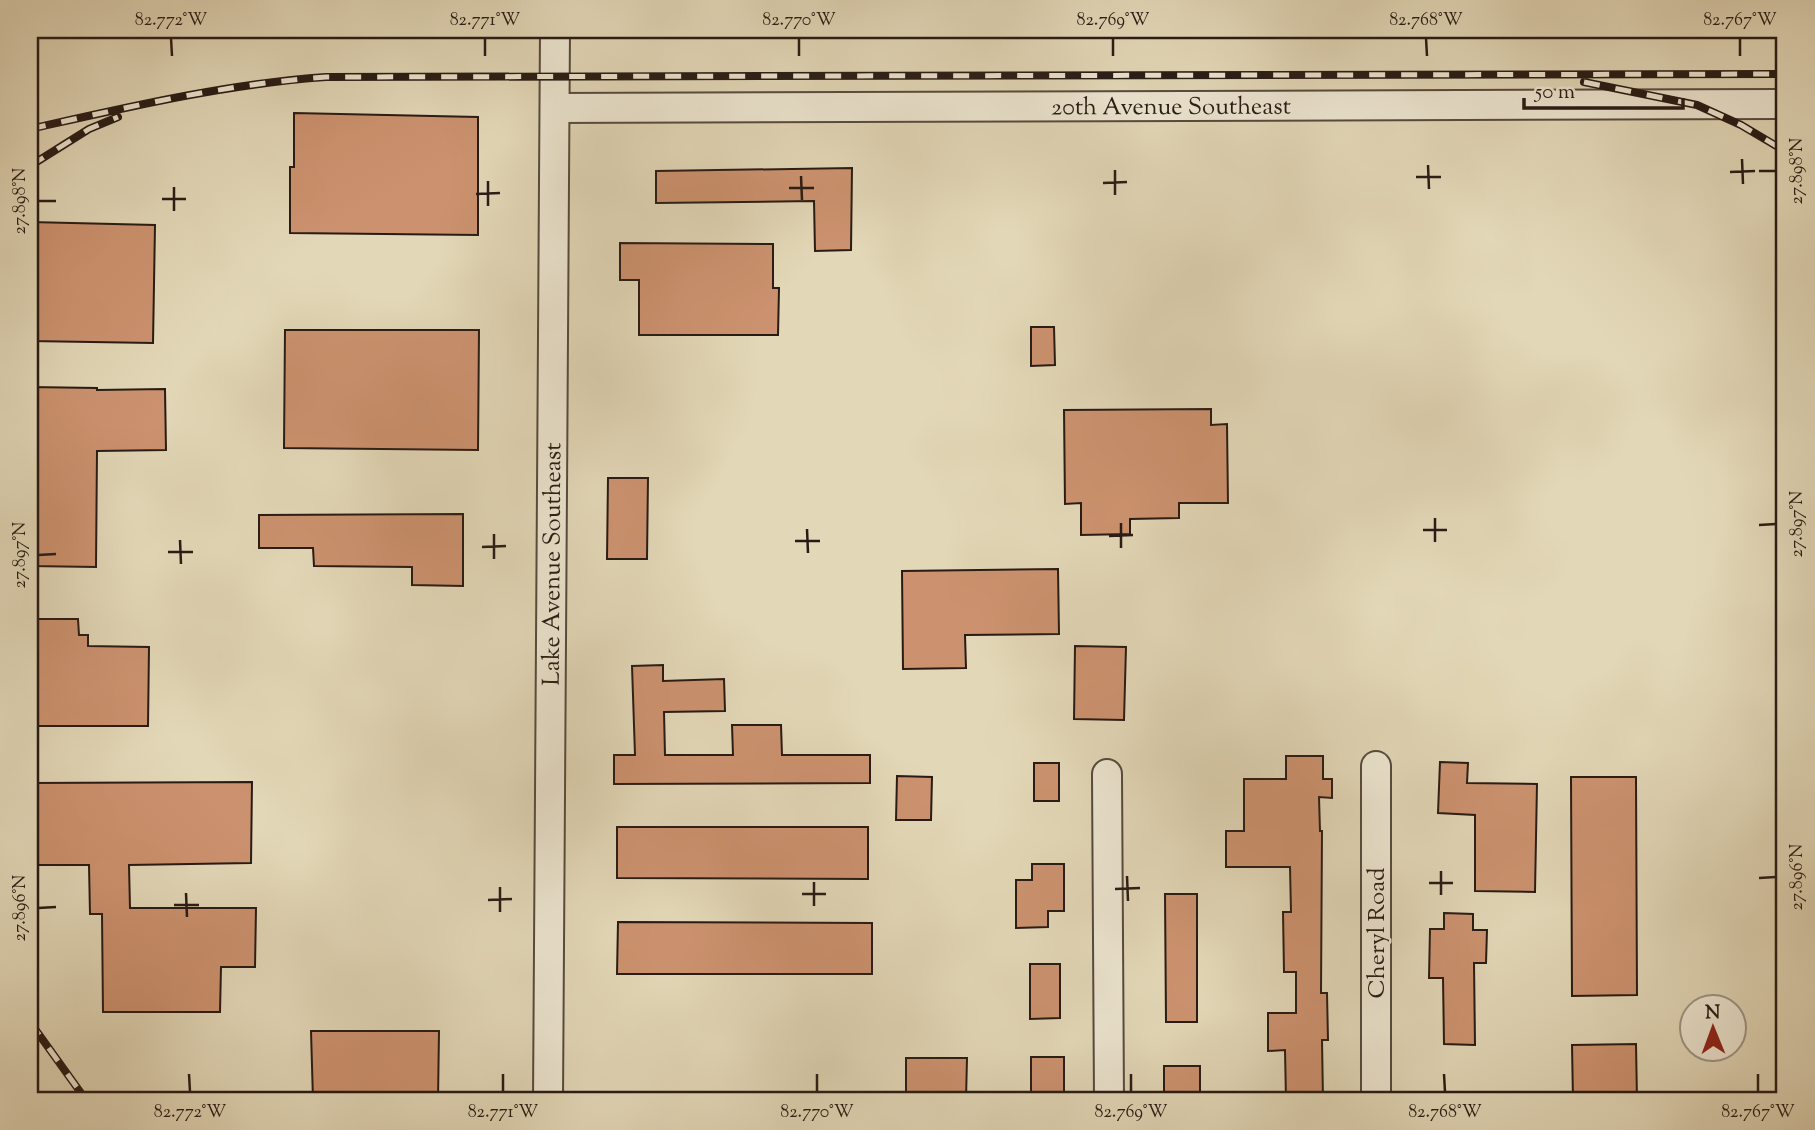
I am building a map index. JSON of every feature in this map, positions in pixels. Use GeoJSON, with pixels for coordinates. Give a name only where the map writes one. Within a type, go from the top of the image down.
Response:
{"type":"FeatureCollection","features":[{"type":"Feature","properties":{"kind":"street","name":"Lake Avenue Southeast"},"geometry":{"type":"LineString","coordinates":[[548,1100],[555,30]]}},
{"type":"Feature","properties":{"kind":"street","name":"20th Avenue Southeast"},"geometry":{"type":"LineString","coordinates":[[555,108],[1785,104]]}},
{"type":"Feature","properties":{"kind":"street","name":"Cheryl Road"},"geometry":{"type":"LineString","coordinates":[[1376,766],[1376,1100]]}},
{"type":"Feature","properties":{"kind":"street"},"geometry":{"type":"LineString","coordinates":[[1108,774],[1109,1100]]}},
{"type":"Feature","properties":{"kind":"building"},"geometry":{"type":"Polygon","coordinates":[[[294,113],[478,117],[478,235],[290,233],[290,167],[294,167],[294,113]]]}},
{"type":"Feature","properties":{"kind":"building"},"geometry":{"type":"Polygon","coordinates":[[[852,168],[851,250],[815,251],[814,201],[656,203],[656,171],[852,168]]]}},
{"type":"Feature","properties":{"kind":"building"},"geometry":{"type":"Polygon","coordinates":[[[30,222],[155,225],[153,343],[30,341],[30,222]]]}},
{"type":"Feature","properties":{"kind":"building"},"geometry":{"type":"Polygon","coordinates":[[[620,243],[773,244],[773,288],[779,288],[778,335],[639,335],[639,280],[620,280],[620,243]]]}},
{"type":"Feature","properties":{"kind":"building"},"geometry":{"type":"Polygon","coordinates":[[[1031,327],[1054,327],[1055,365],[1031,366],[1031,327]]]}},
{"type":"Feature","properties":{"kind":"building"},"geometry":{"type":"Polygon","coordinates":[[[285,330],[479,330],[478,450],[284,448],[285,330]]]}},
{"type":"Feature","properties":{"kind":"building"},"geometry":{"type":"Polygon","coordinates":[[[30,387],[165,389],[166,450],[97,451],[96,567],[30,566],[30,387]]]}},
{"type":"Feature","properties":{"kind":"building"},"geometry":{"type":"Polygon","coordinates":[[[1211,409],[1211,425],[1227,424],[1228,503],[1179,503],[1179,518],[1130,519],[1130,534],[1081,535],[1081,503],[1065,504],[1064,410],[1211,409]]]}},
{"type":"Feature","properties":{"kind":"building"},"geometry":{"type":"Polygon","coordinates":[[[608,478],[648,478],[647,559],[607,559],[608,478]]]}},
{"type":"Feature","properties":{"kind":"building"},"geometry":{"type":"Polygon","coordinates":[[[463,514],[463,586],[412,585],[412,567],[314,566],[313,548],[259,548],[259,515],[463,514]]]}},
{"type":"Feature","properties":{"kind":"building"},"geometry":{"type":"Polygon","coordinates":[[[1058,569],[1059,634],[965,635],[966,668],[903,669],[902,571],[1058,569]]]}},
{"type":"Feature","properties":{"kind":"building"},"geometry":{"type":"Polygon","coordinates":[[[30,619],[78,619],[79,635],[88,635],[88,646],[149,647],[148,726],[30,726],[30,619]]]}},
{"type":"Feature","properties":{"kind":"building"},"geometry":{"type":"Polygon","coordinates":[[[1075,646],[1126,647],[1124,720],[1074,719],[1075,646]]]}},
{"type":"Feature","properties":{"kind":"building"},"geometry":{"type":"Polygon","coordinates":[[[663,665],[663,681],[724,679],[725,711],[664,712],[665,755],[733,755],[732,725],[781,725],[782,755],[870,755],[870,783],[614,784],[614,755],[635,755],[632,666],[663,665]]]}},
{"type":"Feature","properties":{"kind":"building"},"geometry":{"type":"Polygon","coordinates":[[[1286,756],[1323,756],[1323,779],[1332,779],[1332,798],[1319,797],[1322,831],[1321,993],[1327,993],[1328,1040],[1322,1040],[1323,1100],[1286,1100],[1285,1050],[1268,1051],[1268,1013],[1296,1013],[1296,972],[1284,972],[1283,912],[1291,912],[1290,867],[1226,867],[1226,831],[1244,831],[1244,779],[1286,779],[1286,756]]]}},
{"type":"Feature","properties":{"kind":"building"},"geometry":{"type":"Polygon","coordinates":[[[1440,762],[1468,763],[1467,783],[1537,784],[1535,892],[1475,891],[1475,815],[1438,813],[1440,762]]]}},
{"type":"Feature","properties":{"kind":"building"},"geometry":{"type":"Polygon","coordinates":[[[1034,763],[1059,763],[1059,801],[1034,801],[1034,763]]]}},
{"type":"Feature","properties":{"kind":"building"},"geometry":{"type":"Polygon","coordinates":[[[897,776],[932,777],[931,820],[896,820],[897,776]]]}},
{"type":"Feature","properties":{"kind":"building"},"geometry":{"type":"Polygon","coordinates":[[[1571,777],[1636,777],[1637,995],[1572,996],[1571,777]]]}},
{"type":"Feature","properties":{"kind":"building"},"geometry":{"type":"Polygon","coordinates":[[[252,782],[251,863],[129,865],[130,908],[256,908],[255,967],[221,967],[220,1012],[103,1012],[102,914],[90,914],[89,865],[30,865],[30,783],[252,782]]]}},
{"type":"Feature","properties":{"kind":"building"},"geometry":{"type":"Polygon","coordinates":[[[617,827],[868,827],[868,879],[617,878],[617,827]]]}},
{"type":"Feature","properties":{"kind":"building"},"geometry":{"type":"Polygon","coordinates":[[[1032,864],[1064,864],[1064,911],[1048,911],[1048,927],[1016,928],[1016,880],[1032,880],[1032,864]]]}},
{"type":"Feature","properties":{"kind":"building"},"geometry":{"type":"Polygon","coordinates":[[[1165,894],[1197,894],[1197,1022],[1166,1022],[1165,894]]]}},
{"type":"Feature","properties":{"kind":"building"},"geometry":{"type":"Polygon","coordinates":[[[1444,913],[1473,914],[1473,930],[1487,930],[1486,963],[1474,963],[1475,1045],[1444,1044],[1443,978],[1429,978],[1430,929],[1444,929],[1444,913]]]}},
{"type":"Feature","properties":{"kind":"building"},"geometry":{"type":"Polygon","coordinates":[[[618,922],[872,923],[872,974],[617,974],[618,922]]]}},
{"type":"Feature","properties":{"kind":"building"},"geometry":{"type":"Polygon","coordinates":[[[1030,964],[1060,964],[1060,1018],[1030,1019],[1030,964]]]}},
{"type":"Feature","properties":{"kind":"building"},"geometry":{"type":"Polygon","coordinates":[[[311,1031],[439,1031],[438,1100],[313,1100],[311,1031]]]}},
{"type":"Feature","properties":{"kind":"building"},"geometry":{"type":"Polygon","coordinates":[[[1636,1044],[1637,1100],[1573,1100],[1572,1045],[1636,1044]]]}},
{"type":"Feature","properties":{"kind":"building"},"geometry":{"type":"Polygon","coordinates":[[[1031,1057],[1064,1057],[1064,1100],[1031,1100],[1031,1057]]]}},
{"type":"Feature","properties":{"kind":"building"},"geometry":{"type":"Polygon","coordinates":[[[906,1058],[967,1058],[966,1100],[906,1100],[906,1058]]]}},
{"type":"Feature","properties":{"kind":"building"},"geometry":{"type":"Polygon","coordinates":[[[1164,1066],[1200,1066],[1200,1100],[1164,1100],[1164,1066]]]}},
{"type":"Feature","properties":{"kind":"railway"},"geometry":{"type":"LineString","coordinates":[[30,129],[214,91],[326,77],[1785,74]]}},
{"type":"Feature","properties":{"kind":"railway"},"geometry":{"type":"LineString","coordinates":[[1584,82],[1697,105],[1741,125],[1785,151]]}},
{"type":"Feature","properties":{"kind":"railway"},"geometry":{"type":"LineString","coordinates":[[30,166],[89,129],[118,117]]}},
{"type":"Feature","properties":{"kind":"railway"},"geometry":{"type":"LineString","coordinates":[[30,1022],[86,1100]]}}]}
